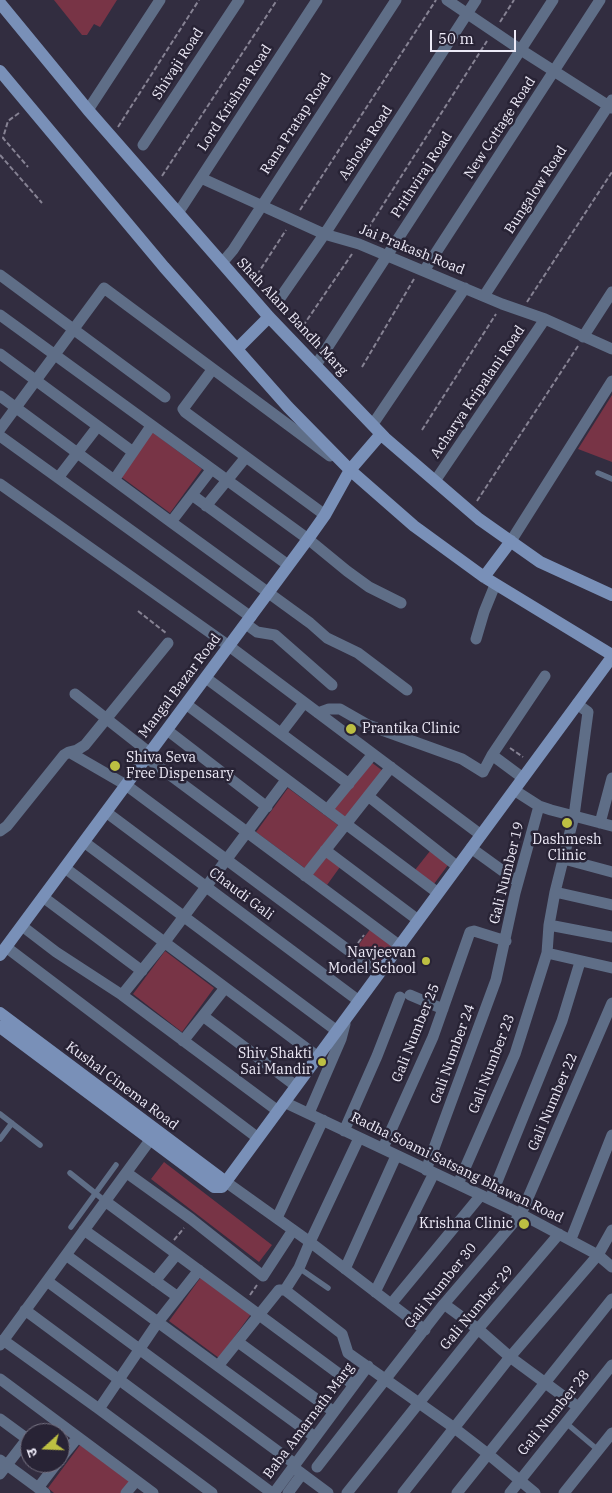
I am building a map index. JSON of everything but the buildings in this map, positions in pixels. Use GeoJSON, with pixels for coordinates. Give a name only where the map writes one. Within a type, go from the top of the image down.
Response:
{"type":"FeatureCollection","features":[{"type":"Feature","properties":{"kind":"street"},"geometry":{"type":"LineString","coordinates":[[88,110],[160,0]]}},
{"type":"Feature","properties":{"kind":"street","name":"Shivaji Road"},"geometry":{"type":"LineString","coordinates":[[143,145],[239,0]]}},
{"type":"Feature","properties":{"kind":"street","name":"Lord Krishna Road"},"geometry":{"type":"LineString","coordinates":[[178,213],[317,0]]}},
{"type":"Feature","properties":{"kind":"street","name":"Rana Pratap Road"},"geometry":{"type":"LineString","coordinates":[[222,263],[233,250],[396,0]]}},
{"type":"Feature","properties":{"kind":"street"},"geometry":{"type":"LineString","coordinates":[[447,0],[554,71],[611,104]]}},
{"type":"Feature","properties":{"kind":"street","name":"Ashoka Road"},"geometry":{"type":"LineString","coordinates":[[278,301],[324,234],[476,0]]}},
{"type":"Feature","properties":{"kind":"street","name":"Prithviraj Road"},"geometry":{"type":"LineString","coordinates":[[316,366],[553,0]]}},
{"type":"Feature","properties":{"kind":"street","name":"New Cottage Road"},"geometry":{"type":"LineString","coordinates":[[422,270],[600,0]]}},
{"type":"Feature","properties":{"kind":"street","name":"Shah Alam Bandh Marg"},"geometry":{"type":"LineString","coordinates":[[2,9],[88,110],[159,180],[178,213],[269,317],[377,429],[479,519],[510,541],[540,562],[612,594]]}},
{"type":"Feature","properties":{"kind":"street"},"geometry":{"type":"LineString","coordinates":[[0,71],[164,267],[284,403],[350,470],[414,526],[484,578],[612,656],[222,1185],[277,1218],[425,1330]]}},
{"type":"Feature","properties":{"kind":"street","name":"Bungalow Road"},"geometry":{"type":"LineString","coordinates":[[484,296],[611,104]]}},
{"type":"Feature","properties":{"kind":"street","name":"Jai Prakash Road"},"geometry":{"type":"LineString","coordinates":[[201,178],[324,234],[359,244],[502,304],[545,319],[612,349]]}},
{"type":"Feature","properties":{"kind":"street"},"geometry":{"type":"LineString","coordinates":[[0,274],[165,397]]}},
{"type":"Feature","properties":{"kind":"street"},"geometry":{"type":"LineString","coordinates":[[0,429],[104,288],[212,370],[350,470]]}},
{"type":"Feature","properties":{"kind":"street"},"geometry":{"type":"LineString","coordinates":[[377,429],[465,288]]}},
{"type":"Feature","properties":{"kind":"street"},"geometry":{"type":"LineString","coordinates":[[583,337],[612,292]]}},
{"type":"Feature","properties":{"kind":"street"},"geometry":{"type":"LineString","coordinates":[[0,315],[308,539],[346,571],[369,587],[401,603]]}},
{"type":"Feature","properties":{"kind":"street"},"geometry":{"type":"LineString","coordinates":[[237,349],[269,317]]}},
{"type":"Feature","properties":{"kind":"street","name":"Acharya Kripalani Road"},"geometry":{"type":"LineString","coordinates":[[435,481],[545,319]]}},
{"type":"Feature","properties":{"kind":"street"},"geometry":{"type":"LineString","coordinates":[[0,354],[133,452]]}},
{"type":"Feature","properties":{"kind":"street"},"geometry":{"type":"LineString","coordinates":[[212,370],[183,409],[185,412],[325,515]]}},
{"type":"Feature","properties":{"kind":"street"},"geometry":{"type":"LineString","coordinates":[[484,578],[510,541],[612,381]]}},
{"type":"Feature","properties":{"kind":"street"},"geometry":{"type":"LineString","coordinates":[[0,396],[310,623],[327,638],[358,653],[407,690]]}},
{"type":"Feature","properties":{"kind":"street"},"geometry":{"type":"LineString","coordinates":[[268,410],[284,403]]}},
{"type":"Feature","properties":{"kind":"street"},"geometry":{"type":"LineString","coordinates":[[58,478],[98,426]]}},
{"type":"Feature","properties":{"kind":"street"},"geometry":{"type":"LineString","coordinates":[[114,480],[151,426]]}},
{"type":"Feature","properties":{"kind":"street","name":"Mangal Bazar Road"},"geometry":{"type":"LineString","coordinates":[[3,951],[308,539],[325,515],[350,470],[377,429]]}},
{"type":"Feature","properties":{"kind":"street"},"geometry":{"type":"LineString","coordinates":[[0,436],[248,620],[257,632],[275,635],[332,685]]}},
{"type":"Feature","properties":{"kind":"street"},"geometry":{"type":"LineString","coordinates":[[206,506],[246,457]]}},
{"type":"Feature","properties":{"kind":"street"},"geometry":{"type":"LineString","coordinates":[[171,522],[211,470]]}},
{"type":"Feature","properties":{"kind":"street"},"geometry":{"type":"LineString","coordinates":[[0,484],[229,646],[481,835]]}},
{"type":"Feature","properties":{"kind":"street"},"geometry":{"type":"LineString","coordinates":[[192,495],[288,565]]}},
{"type":"Feature","properties":{"kind":"street"},"geometry":{"type":"LineString","coordinates":[[476,639],[495,584]]}},
{"type":"Feature","properties":{"kind":"street"},"geometry":{"type":"LineString","coordinates":[[0,831],[7,826],[64,755],[85,745],[168,639]]}},
{"type":"Feature","properties":{"kind":"street"},"geometry":{"type":"LineString","coordinates":[[318,713],[329,709],[340,709],[368,725],[462,760],[483,772],[492,755],[545,676]]}},
{"type":"Feature","properties":{"kind":"street"},"geometry":{"type":"LineString","coordinates":[[206,678],[349,784]]}},
{"type":"Feature","properties":{"kind":"street"},"geometry":{"type":"LineString","coordinates":[[74,694],[247,833],[400,946]]}},
{"type":"Feature","properties":{"kind":"street"},"geometry":{"type":"LineString","coordinates":[[281,733],[304,703]]}},
{"type":"Feature","properties":{"kind":"street"},"geometry":{"type":"LineString","coordinates":[[186,704],[438,893]]}},
{"type":"Feature","properties":{"kind":"street","name":"Gali Number 23"},"geometry":{"type":"LineString","coordinates":[[458,1184],[515,1054],[547,953],[549,925],[555,892],[574,816],[588,712],[577,704]]}},
{"type":"Feature","properties":{"kind":"street"},"geometry":{"type":"LineString","coordinates":[[167,730],[267,807]]}},
{"type":"Feature","properties":{"kind":"street"},"geometry":{"type":"LineString","coordinates":[[69,752],[126,785],[379,973]]}},
{"type":"Feature","properties":{"kind":"street"},"geometry":{"type":"LineString","coordinates":[[327,810],[373,754]]}},
{"type":"Feature","properties":{"kind":"street"},"geometry":{"type":"LineString","coordinates":[[492,755],[523,778]]}},
{"type":"Feature","properties":{"kind":"street"},"geometry":{"type":"LineString","coordinates":[[305,876],[391,768]]}},
{"type":"Feature","properties":{"kind":"street"},"geometry":{"type":"LineString","coordinates":[[514,790],[540,806],[606,824],[612,778]]}},
{"type":"Feature","properties":{"kind":"street"},"geometry":{"type":"LineString","coordinates":[[122,995],[184,917],[286,780]]}},
{"type":"Feature","properties":{"kind":"street"},"geometry":{"type":"LineString","coordinates":[[368,796],[458,867]]}},
{"type":"Feature","properties":{"kind":"street","name":"Gali Number 19"},"geometry":{"type":"LineString","coordinates":[[505,945],[518,882],[540,806]]}},
{"type":"Feature","properties":{"kind":"street","name":"Chaudi Gali"},"geometry":{"type":"LineString","coordinates":[[106,812],[359,1001]]}},
{"type":"Feature","properties":{"kind":"street"},"geometry":{"type":"LineString","coordinates":[[84,842],[337,1031]]}},
{"type":"Feature","properties":{"kind":"street"},"geometry":{"type":"LineString","coordinates":[[471,848],[518,882]]}},
{"type":"Feature","properties":{"kind":"street"},"geometry":{"type":"LineString","coordinates":[[325,850],[418,920]]}},
{"type":"Feature","properties":{"kind":"street"},"geometry":{"type":"LineString","coordinates":[[564,859],[612,872]]}},
{"type":"Feature","properties":{"kind":"street"},"geometry":{"type":"LineString","coordinates":[[65,868],[318,1057]]}},
{"type":"Feature","properties":{"kind":"street"},"geometry":{"type":"LineString","coordinates":[[555,892],[612,905]]}},
{"type":"Feature","properties":{"kind":"street"},"geometry":{"type":"LineString","coordinates":[[43,897],[142,971]]}},
{"type":"Feature","properties":{"kind":"street"},"geometry":{"type":"LineString","coordinates":[[549,925],[612,937]]}},
{"type":"Feature","properties":{"kind":"street","name":"Radha Soami Satsang Bhawan Road"},"geometry":{"type":"LineString","coordinates":[[22,926],[56,952],[122,995],[184,1041],[281,1106],[309,1113],[396,1156],[486,1197],[571,1239],[598,1255],[612,1267]]}},
{"type":"Feature","properties":{"kind":"street","name":"Gali Number 25"},"geometry":{"type":"LineString","coordinates":[[383,1148],[433,1037],[470,932],[474,931],[505,945]]}},
{"type":"Feature","properties":{"kind":"street","name":"Gali Number 24"},"geometry":{"type":"LineString","coordinates":[[375,1292],[430,1171],[496,980],[505,945]]}},
{"type":"Feature","properties":{"kind":"street"},"geometry":{"type":"LineString","coordinates":[[3,951],[258,1138]]}},
{"type":"Feature","properties":{"kind":"street"},"geometry":{"type":"LineString","coordinates":[[547,953],[612,968]]}},
{"type":"Feature","properties":{"kind":"street"},"geometry":{"type":"LineString","coordinates":[[391,1304],[486,1197],[562,1021],[580,962]]}},
{"type":"Feature","properties":{"kind":"street"},"geometry":{"type":"LineString","coordinates":[[184,1041],[225,988]]}},
{"type":"Feature","properties":{"kind":"street"},"geometry":{"type":"LineString","coordinates":[[344,1131],[405,996],[443,1009]]}},
{"type":"Feature","properties":{"kind":"street","name":"Gali Number 22"},"geometry":{"type":"LineString","coordinates":[[520,1214],[612,1003]]}},
{"type":"Feature","properties":{"kind":"street","name":"Kushal Cinema Road"},"geometry":{"type":"LineString","coordinates":[[0,1013],[154,1135]]}},
{"type":"Feature","properties":{"kind":"street"},"geometry":{"type":"LineString","coordinates":[[203,1016],[296,1086]]}},
{"type":"Feature","properties":{"kind":"street"},"geometry":{"type":"LineString","coordinates":[[309,1113],[341,1039],[346,1019]]}},
{"type":"Feature","properties":{"kind":"street","name":"Kushal Cinema Road"},"geometry":{"type":"LineString","coordinates":[[0,1027],[222,1185]]}},
{"type":"Feature","properties":{"kind":"street"},"geometry":{"type":"LineString","coordinates":[[277,1218],[324,1120]]}},
{"type":"Feature","properties":{"kind":"street"},"geometry":{"type":"LineString","coordinates":[[154,1135],[2,1342],[100,1408],[212,1493]]}},
{"type":"Feature","properties":{"kind":"street"},"geometry":{"type":"LineString","coordinates":[[571,1239],[612,1135]]}},
{"type":"Feature","properties":{"kind":"street"},"geometry":{"type":"LineString","coordinates":[[285,1290],[299,1268],[359,1138]]}},
{"type":"Feature","properties":{"kind":"street"},"geometry":{"type":"LineString","coordinates":[[345,1269],[396,1156]]}},
{"type":"Feature","properties":{"kind":"street"},"geometry":{"type":"LineString","coordinates":[[127,1173],[191,1219],[264,1276],[293,1230]]}},
{"type":"Feature","properties":{"kind":"street"},"geometry":{"type":"LineString","coordinates":[[106,1201],[354,1385]]}},
{"type":"Feature","properties":{"kind":"street","name":"Gali Number 30"},"geometry":{"type":"LineString","coordinates":[[318,1467],[444,1304],[520,1214]]}},
{"type":"Feature","properties":{"kind":"street"},"geometry":{"type":"LineString","coordinates":[[84,1230],[178,1297]]}},
{"type":"Feature","properties":{"kind":"street"},"geometry":{"type":"LineString","coordinates":[[403,1493],[510,1357],[598,1255],[612,1230]]}},
{"type":"Feature","properties":{"kind":"street","name":"Gali Number 29"},"geometry":{"type":"LineString","coordinates":[[347,1493],[478,1330],[559,1234]]}},
{"type":"Feature","properties":{"kind":"street"},"geometry":{"type":"LineString","coordinates":[[155,1281],[172,1251]]}},
{"type":"Feature","properties":{"kind":"street"},"geometry":{"type":"LineString","coordinates":[[66,1255],[315,1437]]}},
{"type":"Feature","properties":{"kind":"street"},"geometry":{"type":"LineString","coordinates":[[100,1408],[158,1322],[199,1270]]}},
{"type":"Feature","properties":{"kind":"street"},"geometry":{"type":"LineString","coordinates":[[46,1281],[328,1493]]}},
{"type":"Feature","properties":{"kind":"street"},"geometry":{"type":"LineString","coordinates":[[218,1366],[279,1290],[285,1290],[342,1334],[348,1353],[420,1403],[488,1454],[535,1493]]}},
{"type":"Feature","properties":{"kind":"street","name":"Gali Number 28"},"geometry":{"type":"LineString","coordinates":[[545,1382],[612,1299]]}},
{"type":"Feature","properties":{"kind":"street"},"geometry":{"type":"LineString","coordinates":[[444,1304],[510,1357],[578,1407]]}},
{"type":"Feature","properties":{"kind":"street"},"geometry":{"type":"LineString","coordinates":[[25,1310],[273,1493]]}},
{"type":"Feature","properties":{"kind":"street"},"geometry":{"type":"LineString","coordinates":[[238,1342],[334,1412]]}},
{"type":"Feature","properties":{"kind":"street","name":"Gali Number 28"},"geometry":{"type":"LineString","coordinates":[[510,1493],[612,1365]]}},
{"type":"Feature","properties":{"kind":"street","name":"Baba Amarnath Marg"},"geometry":{"type":"LineString","coordinates":[[273,1493],[297,1468],[315,1437],[368,1366]]}},
{"type":"Feature","properties":{"kind":"street"},"geometry":{"type":"LineString","coordinates":[[0,1379],[153,1493]]}},
{"type":"Feature","properties":{"kind":"street"},"geometry":{"type":"LineString","coordinates":[[457,1493],[545,1382]]}},
{"type":"Feature","properties":{"kind":"street"},"geometry":{"type":"LineString","coordinates":[[0,1419],[20,1433]]}},
{"type":"Feature","properties":{"kind":"street"},"geometry":{"type":"LineString","coordinates":[[564,1493],[612,1433]]}},
{"type":"Feature","properties":{"kind":"street"},"geometry":{"type":"LineString","coordinates":[[70,1447],[78,1437]]}},
{"type":"Feature","properties":{"kind":"street"},"geometry":{"type":"LineString","coordinates":[[20,1449],[2,1467],[41,1490],[51,1473]]}},
{"type":"Feature","properties":{"kind":"street"},"geometry":{"type":"LineString","coordinates":[[288,1493],[297,1468]]}},
{"type":"Feature","properties":{"kind":"street"},"geometry":{"type":"LineString","coordinates":[[126,1493],[136,1481]]}},
{"type":"Feature","properties":{"kind":"lane"},"geometry":{"type":"LineString","coordinates":[[598,472],[612,479]]}},
{"type":"Feature","properties":{"kind":"lane"},"geometry":{"type":"LineString","coordinates":[[0,1114],[40,1145]]}},
{"type":"Feature","properties":{"kind":"lane"},"geometry":{"type":"LineString","coordinates":[[0,1139],[12,1123]]}},
{"type":"Feature","properties":{"kind":"lane"},"geometry":{"type":"LineString","coordinates":[[71,1227],[116,1165]]}},
{"type":"Feature","properties":{"kind":"lane"},"geometry":{"type":"LineString","coordinates":[[70,1173],[106,1201]]}},
{"type":"Feature","properties":{"kind":"lane"},"geometry":{"type":"LineString","coordinates":[[299,1268],[328,1288]]}},
{"type":"Feature","properties":{"kind":"lane"},"geometry":{"type":"LineString","coordinates":[[566,1423],[598,1450]]}},
{"type":"Feature","properties":{"kind":"path"},"geometry":{"type":"LineString","coordinates":[[120,124],[200,0]]}},
{"type":"Feature","properties":{"kind":"path"},"geometry":{"type":"LineString","coordinates":[[159,180],[277,0]]}},
{"type":"Feature","properties":{"kind":"path"},"geometry":{"type":"LineString","coordinates":[[251,284],[436,0]]}},
{"type":"Feature","properties":{"kind":"path"},"geometry":{"type":"LineString","coordinates":[[303,326],[359,244],[514,0]]}},
{"type":"Feature","properties":{"kind":"path"},"geometry":{"type":"LineString","coordinates":[[28,167],[3,138],[8,121],[30,106]]}},
{"type":"Feature","properties":{"kind":"path"},"geometry":{"type":"LineString","coordinates":[[0,155],[42,203]]}},
{"type":"Feature","properties":{"kind":"path"},"geometry":{"type":"LineString","coordinates":[[522,310],[612,172]]}},
{"type":"Feature","properties":{"kind":"path"},"geometry":{"type":"LineString","coordinates":[[362,367],[422,270]]}},
{"type":"Feature","properties":{"kind":"path"},"geometry":{"type":"LineString","coordinates":[[422,430],[502,304]]}},
{"type":"Feature","properties":{"kind":"path"},"geometry":{"type":"LineString","coordinates":[[476,503],[583,337]]}},
{"type":"Feature","properties":{"kind":"path"},"geometry":{"type":"LineString","coordinates":[[138,611],[168,639]]}},
{"type":"Feature","properties":{"kind":"path"},"geometry":{"type":"LineString","coordinates":[[501,742],[533,764]]}},
{"type":"Feature","properties":{"kind":"path"},"geometry":{"type":"LineString","coordinates":[[351,953],[371,925]]}},
{"type":"Feature","properties":{"kind":"path"},"geometry":{"type":"LineString","coordinates":[[172,1251],[191,1219]]}},
{"type":"Feature","properties":{"kind":"path"},"geometry":{"type":"LineString","coordinates":[[244,1303],[264,1276]]}},
{"type":"Feature","properties":{"kind":"shaded area"},"geometry":{"type":"Polygon","coordinates":[[[54,0],[117,0],[100,27],[94,24],[87,35],[82,35],[54,0]]]}},
{"type":"Feature","properties":{"kind":"shaded area"},"geometry":{"type":"Polygon","coordinates":[[[612,395],[612,462],[578,449],[612,395]]]}},
{"type":"Feature","properties":{"kind":"shaded area"},"geometry":{"type":"Polygon","coordinates":[[[152,432],[202,469],[170,513],[120,476],[152,432]]]}},
{"type":"Feature","properties":{"kind":"shaded area"},"geometry":{"type":"Polygon","coordinates":[[[371,762],[383,771],[345,819],[332,809],[371,762]]]}},
{"type":"Feature","properties":{"kind":"shaded area"},"geometry":{"type":"Polygon","coordinates":[[[288,788],[338,825],[306,869],[256,832],[288,788]]]}},
{"type":"Feature","properties":{"kind":"shaded area"},"geometry":{"type":"Polygon","coordinates":[[[430,851],[448,865],[434,884],[415,870],[430,851]]]}},
{"type":"Feature","properties":{"kind":"shaded area"},"geometry":{"type":"Polygon","coordinates":[[[325,856],[340,867],[327,885],[312,874],[325,856]]]}},
{"type":"Feature","properties":{"kind":"shaded area"},"geometry":{"type":"Polygon","coordinates":[[[371,928],[395,946],[378,969],[354,951],[371,928]]]}},
{"type":"Feature","properties":{"kind":"shaded area"},"geometry":{"type":"Polygon","coordinates":[[[165,951],[214,988],[182,1032],[133,994],[165,951]]]}},
{"type":"Feature","properties":{"kind":"shaded area"},"geometry":{"type":"Polygon","coordinates":[[[164,1162],[272,1245],[259,1262],[151,1179],[164,1162]]]}},
{"type":"Feature","properties":{"kind":"shaded area"},"geometry":{"type":"Polygon","coordinates":[[[201,1277],[251,1314],[219,1358],[169,1321],[201,1277]]]}},
{"type":"Feature","properties":{"kind":"shaded area"},"geometry":{"type":"Polygon","coordinates":[[[80,1445],[130,1481],[121,1493],[54,1493],[48,1488],[59,1473],[70,1473],[70,1458],[80,1445]]]}},
{"type":"Feature","properties":{"kind":"place","name":"Prantika Clinic"},"geometry":{"type":"Point","coordinates":[351,729]}},
{"type":"Feature","properties":{"kind":"place","name":"Shiva Seva Free Dispensary"},"geometry":{"type":"Point","coordinates":[115,766]}},
{"type":"Feature","properties":{"kind":"place","name":"Dashmesh Clinic"},"geometry":{"type":"Point","coordinates":[567,823]}},
{"type":"Feature","properties":{"kind":"place","name":"Navjeevan Model School"},"geometry":{"type":"Point","coordinates":[426,961]}},
{"type":"Feature","properties":{"kind":"place","name":"Shiv Shakti Sai Mandir"},"geometry":{"type":"Point","coordinates":[322,1062]}},
{"type":"Feature","properties":{"kind":"place","name":"Krishna Clinic"},"geometry":{"type":"Point","coordinates":[524,1224]}}]}
